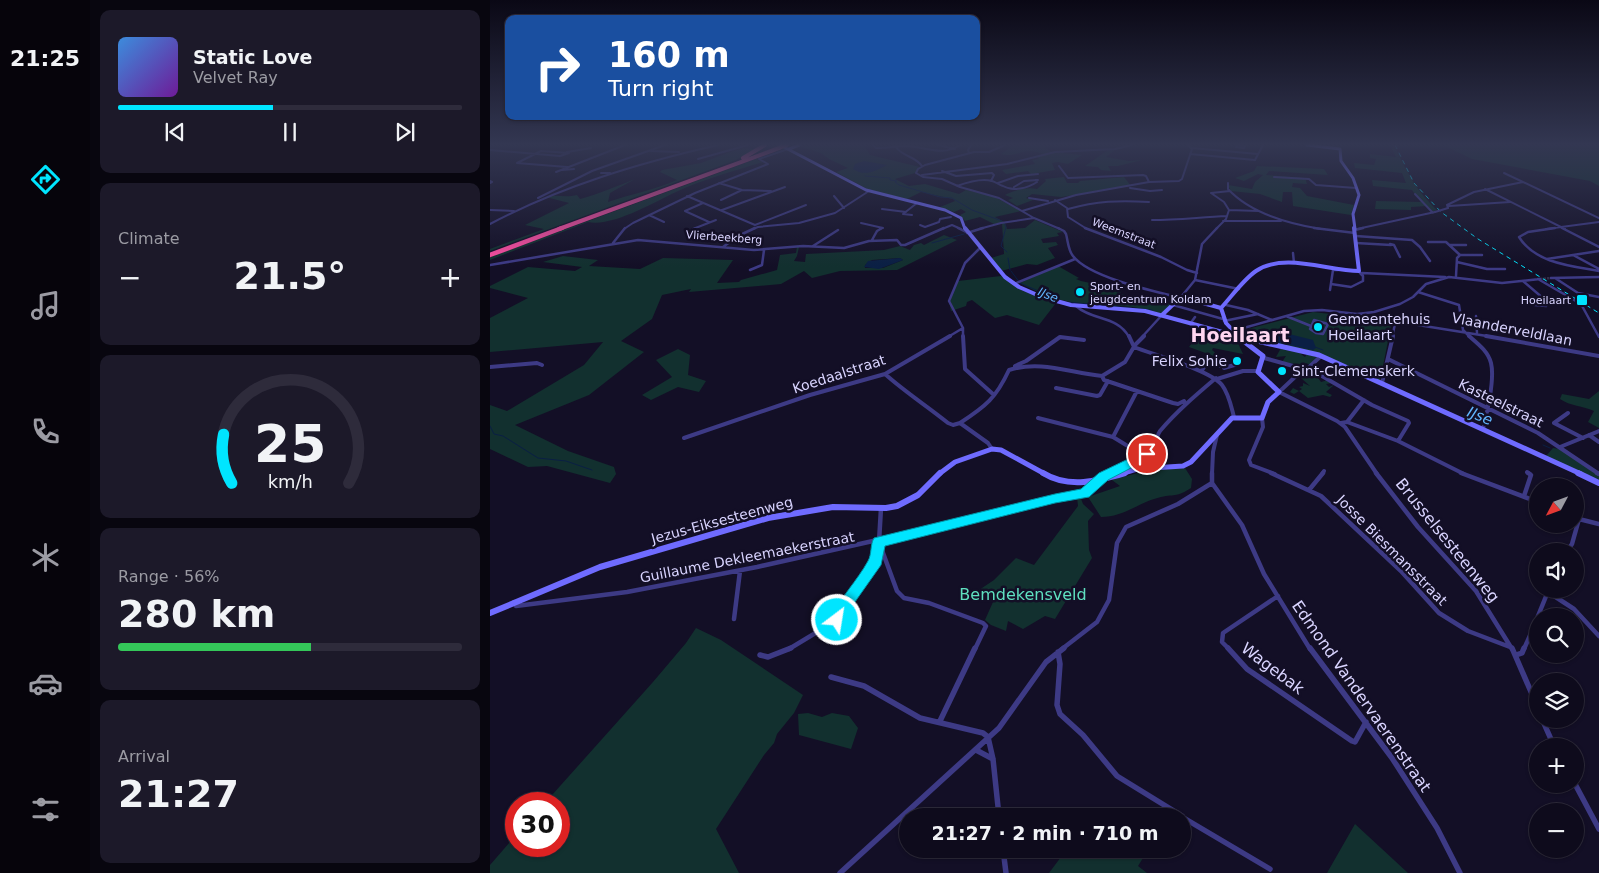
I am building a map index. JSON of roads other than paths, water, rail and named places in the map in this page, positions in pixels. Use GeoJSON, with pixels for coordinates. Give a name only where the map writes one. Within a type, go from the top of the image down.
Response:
{"type":"FeatureCollection","features":[{"type":"Feature","properties":{"kind":"highway"},"geometry":{"type":"LineString","coordinates":[[490,254],[673,186]]}},
{"type":"Feature","properties":{"kind":"highway"},"geometry":{"type":"LineString","coordinates":[[490,254],[673,186]]}},
{"type":"Feature","properties":{"kind":"street"},"geometry":{"type":"LineString","coordinates":[[490,224],[563,186]]}},
{"type":"Feature","properties":{"kind":"street"},"geometry":{"type":"LineString","coordinates":[[528,204],[579,186]]}},
{"type":"Feature","properties":{"kind":"street"},"geometry":{"type":"LineString","coordinates":[[613,243],[625,228],[687,196],[712,186]]}},
{"type":"Feature","properties":{"kind":"street"},"geometry":{"type":"LineString","coordinates":[[728,186],[742,190],[766,192],[785,187]]}},
{"type":"Feature","properties":{"kind":"street"},"geometry":{"type":"LineString","coordinates":[[858,186],[869,191],[951,212],[961,218],[966,233]]}},
{"type":"Feature","properties":{"kind":"street"},"geometry":{"type":"LineString","coordinates":[[957,186],[999,198],[1034,218],[1065,232],[1068,249],[1075,259],[1110,276],[1221,308]]}},
{"type":"Feature","properties":{"kind":"street"},"geometry":{"type":"LineString","coordinates":[[1002,186],[1006,188],[1031,186]]}},
{"type":"Feature","properties":{"kind":"street"},"geometry":{"type":"LineString","coordinates":[[1012,188],[1016,186]]}},
{"type":"Feature","properties":{"kind":"street"},"geometry":{"type":"LineString","coordinates":[[1022,211],[1050,201],[1133,186]]}},
{"type":"Feature","properties":{"kind":"street"},"geometry":{"type":"LineString","coordinates":[[1228,186],[1230,191],[1238,199],[1283,221],[1332,232],[1412,240],[1430,261]]}},
{"type":"Feature","properties":{"kind":"street"},"geometry":{"type":"LineString","coordinates":[[1326,186],[1356,188],[1359,196],[1353,214],[1360,273],[1363,281],[1351,287],[1331,284]]}},
{"type":"Feature","properties":{"kind":"street"},"geometry":{"type":"LineString","coordinates":[[1448,207],[1447,205],[1460,197],[1503,186]]}},
{"type":"Feature","properties":{"kind":"street"},"geometry":{"type":"LineString","coordinates":[[1531,186],[1599,218]]}},
{"type":"Feature","properties":{"kind":"street"},"geometry":{"type":"LineString","coordinates":[[1128,187],[1150,191],[1162,190]]}},
{"type":"Feature","properties":{"kind":"street"},"geometry":{"type":"LineString","coordinates":[[1485,189],[1599,249]]}},
{"type":"Feature","properties":{"kind":"street"},"geometry":{"type":"LineString","coordinates":[[721,200],[742,190]]}},
{"type":"Feature","properties":{"kind":"street"},"geometry":{"type":"LineString","coordinates":[[723,247],[757,226],[799,223],[830,214],[844,208],[869,191]]}},
{"type":"Feature","properties":{"kind":"street"},"geometry":{"type":"LineString","coordinates":[[1229,210],[1224,202],[1211,193],[1230,191]]}},
{"type":"Feature","properties":{"kind":"street"},"geometry":{"type":"LineString","coordinates":[[722,210],[766,192]]}},
{"type":"Feature","properties":{"kind":"street"},"geometry":{"type":"LineString","coordinates":[[1415,194],[1434,213]]}},
{"type":"Feature","properties":{"kind":"street"},"geometry":{"type":"LineString","coordinates":[[687,196],[757,226]]}},
{"type":"Feature","properties":{"kind":"street"},"geometry":{"type":"LineString","coordinates":[[834,196],[844,208]]}},
{"type":"Feature","properties":{"kind":"street"},"geometry":{"type":"LineString","coordinates":[[1029,198],[1050,201]]}},
{"type":"Feature","properties":{"kind":"street","name":"Weemstraat"},"geometry":{"type":"LineString","coordinates":[[1055,200],[1068,209],[1068,217],[1085,228],[1160,256],[1181,268],[1197,273]]}},
{"type":"Feature","properties":{"kind":"street"},"geometry":{"type":"LineString","coordinates":[[1068,209],[1095,202],[1116,200],[1149,202]]}},
{"type":"Feature","properties":{"kind":"street"},"geometry":{"type":"LineString","coordinates":[[704,202],[685,211],[709,222]]}},
{"type":"Feature","properties":{"kind":"street"},"geometry":{"type":"LineString","coordinates":[[1355,233],[1434,213],[1448,207],[1510,202]]}},
{"type":"Feature","properties":{"kind":"street"},"geometry":{"type":"LineString","coordinates":[[912,215],[903,215],[917,203]]}},
{"type":"Feature","properties":{"kind":"street"},"geometry":{"type":"LineString","coordinates":[[762,225],[806,205]]}},
{"type":"Feature","properties":{"kind":"street"},"geometry":{"type":"LineString","coordinates":[[882,209],[906,212]]}},
{"type":"Feature","properties":{"kind":"street"},"geometry":{"type":"LineString","coordinates":[[490,210],[514,211]]}},
{"type":"Feature","properties":{"kind":"street"},"geometry":{"type":"LineString","coordinates":[[1229,210],[1262,211]]}},
{"type":"Feature","properties":{"kind":"street"},"geometry":{"type":"LineString","coordinates":[[1009,370],[1022,366],[1039,366],[1102,376],[1124,363],[1150,326],[1181,297],[1195,280],[1202,244],[1223,222],[1229,210]]}},
{"type":"Feature","properties":{"kind":"street"},"geometry":{"type":"LineString","coordinates":[[951,212],[952,225],[966,233],[1001,273],[1016,283],[1050,300],[1076,306],[1145,311],[1238,337],[1293,348],[1321,356],[1599,483]]}},
{"type":"Feature","properties":{"kind":"street"},"geometry":{"type":"LineString","coordinates":[[649,216],[664,222]]}},
{"type":"Feature","properties":{"kind":"street"},"geometry":{"type":"LineString","coordinates":[[1152,220],[1187,220],[1193,217],[1227,216]]}},
{"type":"Feature","properties":{"kind":"street"},"geometry":{"type":"LineString","coordinates":[[920,226],[926,227],[939,222],[940,219],[951,217]]}},
{"type":"Feature","properties":{"kind":"street"},"geometry":{"type":"LineString","coordinates":[[966,233],[1001,223],[1034,218]]}},
{"type":"Feature","properties":{"kind":"street"},"geometry":{"type":"LineString","coordinates":[[716,220],[692,230],[702,233],[738,236]]}},
{"type":"Feature","properties":{"kind":"street"},"geometry":{"type":"LineString","coordinates":[[1223,222],[1283,221]]}},
{"type":"Feature","properties":{"kind":"street"},"geometry":{"type":"LineString","coordinates":[[1249,222],[1251,228]]}},
{"type":"Feature","properties":{"kind":"street"},"geometry":{"type":"LineString","coordinates":[[1599,222],[1528,232],[1519,237],[1527,248],[1546,259],[1565,265],[1599,270]]}},
{"type":"Feature","properties":{"kind":"street"},"geometry":{"type":"LineString","coordinates":[[861,223],[883,228],[876,231],[872,240]]}},
{"type":"Feature","properties":{"kind":"street","name":"Vlierbeekberg"},"geometry":{"type":"LineString","coordinates":[[490,265],[613,243],[646,240],[764,250],[813,246],[850,248],[872,240],[895,239],[901,245],[905,245],[952,225]]}},
{"type":"Feature","properties":{"kind":"street"},"geometry":{"type":"LineString","coordinates":[[813,246],[838,230]]}},
{"type":"Feature","properties":{"kind":"street"},"geometry":{"type":"LineString","coordinates":[[1386,238],[1391,245],[1394,245],[1400,257]]}},
{"type":"Feature","properties":{"kind":"street"},"geometry":{"type":"LineString","coordinates":[[1456,245],[1462,241]]}},
{"type":"Feature","properties":{"kind":"street"},"geometry":{"type":"LineString","coordinates":[[1428,242],[1443,242],[1460,255],[1484,256]]}},
{"type":"Feature","properties":{"kind":"street"},"geometry":{"type":"LineString","coordinates":[[1356,243],[1391,245]]}},
{"type":"Feature","properties":{"kind":"street"},"geometry":{"type":"LineString","coordinates":[[1449,245],[1466,245]]}},
{"type":"Feature","properties":{"kind":"street"},"geometry":{"type":"LineString","coordinates":[[980,248],[965,263],[949,301],[963,328],[965,369],[994,395]]}},
{"type":"Feature","properties":{"kind":"street"},"geometry":{"type":"LineString","coordinates":[[1546,259],[1599,249]]}},
{"type":"Feature","properties":{"kind":"street"},"geometry":{"type":"LineString","coordinates":[[750,270],[762,265],[764,250]]}},
{"type":"Feature","properties":{"kind":"street"},"geometry":{"type":"LineString","coordinates":[[1293,253],[1294,263]]}},
{"type":"Feature","properties":{"kind":"street"},"geometry":{"type":"LineString","coordinates":[[1456,276],[1456,258],[1460,255]]}},
{"type":"Feature","properties":{"kind":"street"},"geometry":{"type":"LineString","coordinates":[[1572,255],[1599,270]]}},
{"type":"Feature","properties":{"kind":"street"},"geometry":{"type":"LineString","coordinates":[[1016,283],[1075,259]]}},
{"type":"Feature","properties":{"kind":"street"},"geometry":{"type":"LineString","coordinates":[[1457,262],[1487,269],[1505,269]]}},
{"type":"Feature","properties":{"kind":"street"},"geometry":{"type":"LineString","coordinates":[[1221,308],[1255,272],[1264,266],[1294,263],[1360,273],[1456,276],[1479,281],[1539,279],[1581,304],[1599,337]]}},
{"type":"Feature","properties":{"kind":"street"},"geometry":{"type":"LineString","coordinates":[[1330,290],[1333,270],[1345,270]]}},
{"type":"Feature","properties":{"kind":"street"},"geometry":{"type":"LineString","coordinates":[[1233,331],[1307,311],[1361,314],[1400,304],[1426,284],[1445,277]]}},
{"type":"Feature","properties":{"kind":"street"},"geometry":{"type":"LineString","coordinates":[[1551,278],[1599,277]]}},
{"type":"Feature","properties":{"kind":"street"},"geometry":{"type":"LineString","coordinates":[[1555,278],[1578,293],[1599,297]]}},
{"type":"Feature","properties":{"kind":"street"},"geometry":{"type":"LineString","coordinates":[[1195,280],[1239,289]]}},
{"type":"Feature","properties":{"kind":"street"},"geometry":{"type":"LineString","coordinates":[[1523,281],[1544,299],[1546,306],[1525,304]]}},
{"type":"Feature","properties":{"kind":"street"},"geometry":{"type":"LineString","coordinates":[[1418,292],[1460,305],[1463,330],[1478,343],[1491,363],[1492,372],[1483,429]]}},
{"type":"Feature","properties":{"kind":"street"},"geometry":{"type":"LineString","coordinates":[[1226,304],[1272,320]]}},
{"type":"Feature","properties":{"kind":"street"},"geometry":{"type":"LineString","coordinates":[[1173,305],[1224,320],[1258,314]]}},
{"type":"Feature","properties":{"kind":"street"},"geometry":{"type":"LineString","coordinates":[[1076,306],[1079,309],[1103,316],[1119,324],[1125,330],[1134,347],[1202,370],[1217,378],[1231,402],[1234,417]]}},
{"type":"Feature","properties":{"kind":"street"},"geometry":{"type":"LineString","coordinates":[[1221,308],[1224,320],[1238,337],[1262,354],[1264,358],[1317,374],[1364,400],[1409,421],[1398,441]]}},
{"type":"Feature","properties":{"kind":"street"},"geometry":{"type":"LineString","coordinates":[[1286,316],[1311,326],[1311,330],[1322,334],[1328,324],[1314,320],[1307,311]]}},
{"type":"Feature","properties":{"kind":"street","name":"Vlaanderveldlaan"},"geometry":{"type":"LineString","coordinates":[[1361,314],[1368,318],[1396,320],[1463,330],[1537,346],[1599,356]]}},
{"type":"Feature","properties":{"kind":"street"},"geometry":{"type":"LineString","coordinates":[[1476,316],[1477,333]]}},
{"type":"Feature","properties":{"kind":"street"},"geometry":{"type":"LineString","coordinates":[[1190,324],[1195,317]]}},
{"type":"Feature","properties":{"kind":"street"},"geometry":{"type":"LineString","coordinates":[[1311,326],[1314,320]]}},
{"type":"Feature","properties":{"kind":"street"},"geometry":{"type":"LineString","coordinates":[[1382,383],[1396,320]]}},
{"type":"Feature","properties":{"kind":"street","name":"Koedaalstraat"},"geometry":{"type":"LineString","coordinates":[[684,438],[810,395],[885,374],[963,328]]}},
{"type":"Feature","properties":{"kind":"street"},"geometry":{"type":"LineString","coordinates":[[885,374],[905,392],[922,402],[948,423],[953,425],[960,424],[983,408],[1003,386],[1006,373],[1009,370],[1060,337],[1084,340]]}},
{"type":"Feature","properties":{"kind":"street"},"geometry":{"type":"LineString","coordinates":[[1306,370],[1321,356]]}},
{"type":"Feature","properties":{"kind":"street"},"geometry":{"type":"LineString","coordinates":[[1258,371],[1264,358]]}},
{"type":"Feature","properties":{"kind":"street","name":"Kasteelstraat"},"geometry":{"type":"LineString","coordinates":[[1388,359],[1534,431],[1599,474]]}},
{"type":"Feature","properties":{"kind":"street"},"geometry":{"type":"LineString","coordinates":[[1202,370],[1209,360],[1219,366]]}},
{"type":"Feature","properties":{"kind":"street"},"geometry":{"type":"LineString","coordinates":[[490,367],[537,363],[542,365]]}},
{"type":"Feature","properties":{"kind":"street"},"geometry":{"type":"LineString","coordinates":[[1224,368],[1238,364]]}},
{"type":"Feature","properties":{"kind":"street"},"geometry":{"type":"LineString","coordinates":[[1231,366],[1237,372]]}},
{"type":"Feature","properties":{"kind":"street"},"geometry":{"type":"LineString","coordinates":[[960,424],[989,448],[1001,450],[1017,457],[1054,478],[1078,483],[1097,482],[1137,469],[1176,467],[1187,464],[1216,435],[1226,422],[1234,417],[1262,418],[1266,406],[1295,378],[1298,368]]}},
{"type":"Feature","properties":{"kind":"street"},"geometry":{"type":"LineString","coordinates":[[1181,405],[1217,378],[1237,372],[1258,371]]}},
{"type":"Feature","properties":{"kind":"street"},"geometry":{"type":"LineString","coordinates":[[1258,371],[1279,392],[1341,423],[1348,422],[1398,441],[1457,471],[1529,498]]}},
{"type":"Feature","properties":{"kind":"street"},"geometry":{"type":"LineString","coordinates":[[1102,376],[1102,379],[1181,405]]}},
{"type":"Feature","properties":{"kind":"street"},"geometry":{"type":"LineString","coordinates":[[1056,388],[1097,396],[1100,395],[1108,381]]}},
{"type":"Feature","properties":{"kind":"street"},"geometry":{"type":"LineString","coordinates":[[1181,405],[1199,388]]}},
{"type":"Feature","properties":{"kind":"street"},"geometry":{"type":"LineString","coordinates":[[1113,437],[1137,391]]}},
{"type":"Feature","properties":{"kind":"street"},"geometry":{"type":"LineString","coordinates":[[1348,422],[1364,400]]}},
{"type":"Feature","properties":{"kind":"street"},"geometry":{"type":"LineString","coordinates":[[1038,418],[1113,437],[1144,456],[1156,445],[1156,435],[1182,410],[1181,405]]}},
{"type":"Feature","properties":{"kind":"street"},"geometry":{"type":"LineString","coordinates":[[1568,413],[1554,423],[1583,438]]}},
{"type":"Feature","properties":{"kind":"street","name":"Josse Biesmansstraat"},"geometry":{"type":"LineString","coordinates":[[1262,418],[1263,427],[1249,463],[1254,467],[1310,490],[1326,500],[1401,571],[1439,613],[1468,632],[1510,647]]}},
{"type":"Feature","properties":{"kind":"street","name":"Brusselsesteenweg"},"geometry":{"type":"LineString","coordinates":[[1341,423],[1418,527],[1476,592],[1516,655],[1529,686]]}},
{"type":"Feature","properties":{"kind":"street"},"geometry":{"type":"LineString","coordinates":[[1560,447],[1599,431]]}},
{"type":"Feature","properties":{"kind":"street"},"geometry":{"type":"LineString","coordinates":[[840,873],[976,750],[1006,718],[1041,667],[1091,628],[1106,608],[1111,591],[1117,543],[1122,532],[1132,523],[1178,504],[1212,483],[1213,452],[1216,435]]}},
{"type":"Feature","properties":{"kind":"street"},"geometry":{"type":"LineString","coordinates":[[1589,435],[1599,442]]}},
{"type":"Feature","properties":{"kind":"street","name":"Jezus-Eiksesteenweg"},"geometry":{"type":"LineString","coordinates":[[490,613],[600,567],[768,518],[833,506],[881,508],[897,506],[912,500],[950,465],[989,448]]}},
{"type":"Feature","properties":{"kind":"street","name":"Guillaume Dekleemaekerstraat"},"geometry":{"type":"LineString","coordinates":[[514,602],[516,606],[605,595],[740,571],[879,542],[1055,498],[1078,495],[1087,492],[1097,482],[1144,456]]}},
{"type":"Feature","properties":{"kind":"street"},"geometry":{"type":"LineString","coordinates":[[1310,490],[1324,471]]}},
{"type":"Feature","properties":{"kind":"street"},"geometry":{"type":"LineString","coordinates":[[1524,496],[1530,475],[1527,472]]}},
{"type":"Feature","properties":{"kind":"street","name":"Edmond Vandervaerenstraat"},"geometry":{"type":"LineString","coordinates":[[1212,483],[1242,525],[1258,562],[1322,666],[1392,758],[1437,828],[1460,873]]}},
{"type":"Feature","properties":{"kind":"street"},"geometry":{"type":"LineString","coordinates":[[760,655],[768,657],[786,651],[837,620],[852,594],[876,561],[881,508]]}},
{"type":"Feature","properties":{"kind":"street"},"geometry":{"type":"LineString","coordinates":[[1584,521],[1599,524]]}},
{"type":"Feature","properties":{"kind":"street"},"geometry":{"type":"LineString","coordinates":[[879,542],[894,586],[901,596],[984,623],[986,626],[940,721]]}},
{"type":"Feature","properties":{"kind":"street"},"geometry":{"type":"LineString","coordinates":[[734,619],[740,571]]}},
{"type":"Feature","properties":{"kind":"street","name":"Wagebak"},"geometry":{"type":"LineString","coordinates":[[1278,596],[1223,633],[1222,642],[1247,669],[1352,741],[1355,742],[1366,722]]}},
{"type":"Feature","properties":{"kind":"street"},"geometry":{"type":"LineString","coordinates":[[1559,598],[1574,609],[1599,636]]}},
{"type":"Feature","properties":{"kind":"street"},"geometry":{"type":"LineString","coordinates":[[1516,655],[1522,653],[1529,637]]}},
{"type":"Feature","properties":{"kind":"street"},"geometry":{"type":"LineString","coordinates":[[1058,652],[1060,664],[1057,705],[1060,714],[1083,735],[1117,776],[1169,808]]}},
{"type":"Feature","properties":{"kind":"street"},"geometry":{"type":"LineString","coordinates":[[831,677],[864,686],[920,718],[940,721],[942,724],[983,734],[988,737],[993,759],[999,808]]}},
{"type":"Feature","properties":{"kind":"street"},"geometry":{"type":"LineString","coordinates":[[976,750],[993,759]]}},
{"type":"Feature","properties":{"kind":"street"},"geometry":{"type":"LineString","coordinates":[[1580,793],[1599,829]]}},
{"type":"Feature","properties":{"kind":"street"},"geometry":{"type":"LineString","coordinates":[[1191,821],[1270,870]]}},
{"type":"Feature","properties":{"kind":"street"},"geometry":{"type":"LineString","coordinates":[[1004,858],[1006,873]]}},
{"type":"Feature","properties":{"kind":"water"},"geometry":{"type":"Polygon","coordinates":[[[900,258],[903,260],[879,269],[864,267],[868,261],[900,258]]]}},
{"type":"Feature","properties":{"kind":"water"},"geometry":{"type":"Polygon","coordinates":[[[1250,330],[1281,332],[1313,340],[1316,348],[1313,350],[1242,335],[1250,330]]]}},
{"type":"Feature","properties":{"kind":"waterway","name":"IJse"},"geometry":{"type":"LineString","coordinates":[[902,186],[940,197],[952,198],[972,210],[1002,221]]}},
{"type":"Feature","properties":{"kind":"waterway","name":"IJse"},"geometry":{"type":"LineString","coordinates":[[1004,223],[1006,227],[1001,246],[1007,252]]}},
{"type":"Feature","properties":{"kind":"waterway"},"geometry":{"type":"LineString","coordinates":[[932,243],[964,234]]}},
{"type":"Feature","properties":{"kind":"waterway","name":"IJse"},"geometry":{"type":"LineString","coordinates":[[1008,258],[1010,270]]}},
{"type":"Feature","properties":{"kind":"waterway","name":"IJse"},"geometry":{"type":"LineString","coordinates":[[1011,271],[1020,283],[1057,299]]}},
{"type":"Feature","properties":{"kind":"waterway","name":"IJse"},"geometry":{"type":"LineString","coordinates":[[1068,302],[1152,310]]}},
{"type":"Feature","properties":{"kind":"waterway","name":"IJse"},"geometry":{"type":"LineString","coordinates":[[1315,347],[1323,350]]}},
{"type":"Feature","properties":{"kind":"waterway"},"geometry":{"type":"LineString","coordinates":[[490,426],[494,434],[503,436],[538,458],[566,461],[592,470]]}},
{"type":"Feature","properties":{"kind":"waterway","name":"IJse"},"geometry":{"type":"LineString","coordinates":[[1543,445],[1550,448]]}},
{"type":"Feature","properties":{"kind":"tunnel"},"geometry":{"type":"LineString","coordinates":[[1540,279],[1551,278]]}},
{"type":"Feature","properties":{"kind":"railway"},"geometry":{"type":"LineString","coordinates":[[1417,186],[1441,212],[1478,239],[1599,313]]}},
{"type":"Feature","properties":{"kind":"place","name":"Sport- en jeugdcentrum Koldam"},"geometry":{"type":"Point","coordinates":[1080,292]}},
{"type":"Feature","properties":{"kind":"place","name":"Hoeilaart"},"geometry":{"type":"Point","coordinates":[1582,300]}},
{"type":"Feature","properties":{"kind":"place","name":"Gemeentehuis Hoeilaart"},"geometry":{"type":"Point","coordinates":[1318,327]}},
{"type":"Feature","properties":{"kind":"place","name":"Felix Sohie"},"geometry":{"type":"Point","coordinates":[1237,361]}},
{"type":"Feature","properties":{"kind":"place","name":"Sint-Clemenskerk"},"geometry":{"type":"Point","coordinates":[1282,371]}},
{"type":"Feature","properties":{"kind":"district","name":"Hoeilaart"},"geometry":{"type":"Point","coordinates":[1240,335]}},
{"type":"Feature","properties":{"kind":"park label","name":"Bemdekensveld"},"geometry":{"type":"Point","coordinates":[1023,594]}}]}
